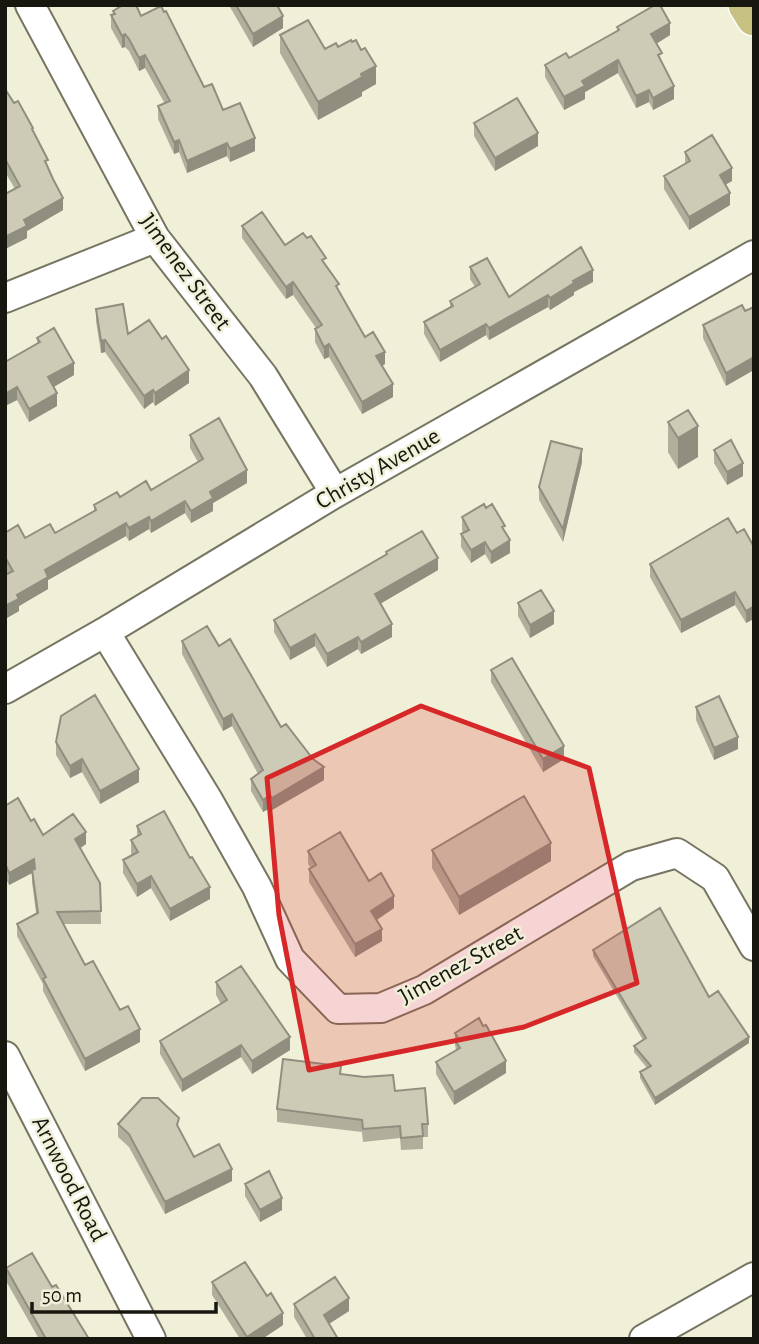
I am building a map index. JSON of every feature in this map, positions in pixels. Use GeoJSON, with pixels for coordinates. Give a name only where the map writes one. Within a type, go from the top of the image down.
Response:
{"type":"FeatureCollection","features":[{"type":"Feature","properties":{"kind":"main road"},"geometry":{"type":"LineString","coordinates":[[746,5],[754,19]]}},
{"type":"Feature","properties":{"kind":"street","name":"Jimenez Street"},"geometry":{"type":"LineString","coordinates":[[30,5],[155,238],[263,376],[335,493]]}},
{"type":"Feature","properties":{"kind":"street"},"geometry":{"type":"LineString","coordinates":[[5,298],[155,238]]}},
{"type":"Feature","properties":{"kind":"street","name":"Christy Avenue"},"geometry":{"type":"LineString","coordinates":[[5,689],[335,493],[754,255]]}},
{"type":"Feature","properties":{"kind":"street","name":"Jimenez Street"},"geometry":{"type":"LineString","coordinates":[[105,632],[208,800],[257,887],[290,959],[338,1009],[381,1008],[424,990],[631,866],[677,853],[715,878],[754,946]]}},
{"type":"Feature","properties":{"kind":"street","name":"Arnwood Road"},"geometry":{"type":"LineString","coordinates":[[5,1056],[152,1339]]}},
{"type":"Feature","properties":{"kind":"street"},"geometry":{"type":"LineString","coordinates":[[644,1339],[754,1277]]}},
{"type":"Feature","properties":{"kind":"highlighted area"},"geometry":{"type":"Polygon","coordinates":[[[421,706],[589,768],[637,983],[524,1027],[309,1070],[279,915],[267,778],[421,706]]]}},
{"type":"Feature","properties":{"kind":"building"},"geometry":{"type":"Polygon","coordinates":[[[123,5],[136,5],[141,16],[161,6],[164,12],[166,11],[204,87],[212,84],[223,110],[240,103],[255,138],[230,149],[227,143],[187,161],[179,140],[174,142],[158,106],[170,101],[145,55],[139,58],[129,39],[125,34],[122,36],[111,15],[123,5]]]}},
{"type":"Feature","properties":{"kind":"building"},"geometry":{"type":"Polygon","coordinates":[[[236,5],[277,5],[283,16],[253,34],[236,5]]]}},
{"type":"Feature","properties":{"kind":"building"},"geometry":{"type":"Polygon","coordinates":[[[655,5],[660,5],[670,23],[651,34],[662,53],[658,55],[674,86],[653,98],[649,90],[636,96],[618,60],[582,81],[585,86],[564,97],[545,65],[566,53],[569,58],[619,30],[617,27],[655,5]]]}},
{"type":"Feature","properties":{"kind":"building"},"geometry":{"type":"Polygon","coordinates":[[[308,20],[325,49],[336,43],[338,47],[356,40],[361,50],[365,48],[376,66],[318,102],[280,35],[308,20]]]}},
{"type":"Feature","properties":{"kind":"building"},"geometry":{"type":"Polygon","coordinates":[[[5,89],[14,103],[18,101],[33,128],[63,198],[24,220],[27,226],[5,237],[5,194],[20,186],[5,159],[5,89]]]}},
{"type":"Feature","properties":{"kind":"building"},"geometry":{"type":"Polygon","coordinates":[[[517,98],[538,133],[495,158],[474,123],[517,98]]]}},
{"type":"Feature","properties":{"kind":"building"},"geometry":{"type":"Polygon","coordinates":[[[712,135],[732,168],[720,175],[730,193],[689,217],[664,176],[690,161],[685,152],[712,135]]]}},
{"type":"Feature","properties":{"kind":"building"},"geometry":{"type":"Polygon","coordinates":[[[262,212],[285,245],[303,233],[307,238],[311,236],[326,258],[322,260],[339,284],[336,286],[365,337],[373,332],[385,352],[376,356],[393,384],[362,402],[329,344],[324,347],[315,329],[322,325],[293,282],[286,287],[242,226],[262,212]]]}},
{"type":"Feature","properties":{"kind":"building"},"geometry":{"type":"Polygon","coordinates":[[[581,247],[593,270],[550,298],[548,295],[489,328],[486,324],[440,350],[424,322],[453,306],[450,301],[480,284],[470,267],[487,258],[509,297],[581,247]]]}},
{"type":"Feature","properties":{"kind":"building"},"geometry":{"type":"Polygon","coordinates":[[[123,304],[128,334],[149,320],[162,339],[166,336],[189,370],[155,393],[153,390],[144,396],[105,340],[101,341],[96,309],[123,304]]]}},
{"type":"Feature","properties":{"kind":"building"},"geometry":{"type":"Polygon","coordinates":[[[742,305],[745,311],[754,307],[754,357],[726,373],[703,325],[742,305]]]}},
{"type":"Feature","properties":{"kind":"building"},"geometry":{"type":"Polygon","coordinates":[[[54,328],[74,363],[48,377],[57,393],[29,409],[17,387],[5,394],[5,362],[40,342],[37,338],[54,328]]]}},
{"type":"Feature","properties":{"kind":"building"},"geometry":{"type":"Polygon","coordinates":[[[688,410],[698,426],[678,438],[668,422],[688,410]]]}},
{"type":"Feature","properties":{"kind":"building"},"geometry":{"type":"Polygon","coordinates":[[[219,418],[247,470],[210,492],[213,498],[191,511],[185,501],[151,521],[149,517],[129,528],[126,523],[45,570],[48,577],[17,595],[19,599],[5,606],[5,575],[13,571],[5,557],[5,533],[18,525],[25,538],[50,524],[55,533],[96,510],[94,505],[117,492],[120,497],[146,481],[151,490],[203,459],[190,435],[219,418]]]}},
{"type":"Feature","properties":{"kind":"building"},"geometry":{"type":"Polygon","coordinates":[[[731,440],[743,463],[727,472],[714,450],[731,440]]]}},
{"type":"Feature","properties":{"kind":"building"},"geometry":{"type":"Polygon","coordinates":[[[551,441],[582,449],[563,529],[539,487],[551,441]]]}},
{"type":"Feature","properties":{"kind":"building"},"geometry":{"type":"Polygon","coordinates":[[[484,504],[486,508],[492,504],[510,540],[491,552],[485,542],[471,550],[461,534],[469,530],[462,517],[484,504]]]}},
{"type":"Feature","properties":{"kind":"building"},"geometry":{"type":"Polygon","coordinates":[[[728,518],[737,533],[744,529],[754,547],[754,606],[746,611],[735,592],[681,620],[650,564],[728,518]]]}},
{"type":"Feature","properties":{"kind":"building"},"geometry":{"type":"Polygon","coordinates":[[[422,531],[438,558],[375,594],[392,624],[361,642],[358,637],[327,654],[315,634],[290,648],[274,620],[422,531]]]}},
{"type":"Feature","properties":{"kind":"building"},"geometry":{"type":"Polygon","coordinates":[[[541,590],[554,611],[530,625],[518,603],[541,590]]]}},
{"type":"Feature","properties":{"kind":"building"},"geometry":{"type":"Polygon","coordinates":[[[207,626],[219,646],[230,639],[281,727],[286,724],[313,759],[324,767],[272,798],[270,795],[263,800],[251,779],[263,770],[232,714],[223,719],[182,641],[207,626]]]}},
{"type":"Feature","properties":{"kind":"building"},"geometry":{"type":"Polygon","coordinates":[[[512,658],[564,746],[543,759],[491,670],[512,658]]]}},
{"type":"Feature","properties":{"kind":"building"},"geometry":{"type":"Polygon","coordinates":[[[95,695],[139,769],[100,791],[82,759],[70,766],[56,742],[61,716],[95,695]]]}},
{"type":"Feature","properties":{"kind":"building"},"geometry":{"type":"Polygon","coordinates":[[[719,696],[738,737],[714,748],[696,707],[719,696]]]}},
{"type":"Feature","properties":{"kind":"building"},"geometry":{"type":"Polygon","coordinates":[[[524,796],[551,843],[459,897],[432,850],[524,796]]]}},
{"type":"Feature","properties":{"kind":"building"},"geometry":{"type":"Polygon","coordinates":[[[18,798],[31,821],[34,819],[43,835],[73,814],[86,832],[75,839],[100,883],[101,911],[57,912],[85,965],[93,961],[120,1010],[128,1006],[140,1029],[85,1059],[17,924],[38,913],[32,870],[35,869],[34,859],[9,873],[7,868],[5,869],[5,806],[18,798]]]}},
{"type":"Feature","properties":{"kind":"building"},"geometry":{"type":"Polygon","coordinates":[[[164,811],[210,887],[170,909],[151,876],[137,884],[123,860],[138,852],[131,840],[141,834],[137,826],[164,811]]]}},
{"type":"Feature","properties":{"kind":"building"},"geometry":{"type":"Polygon","coordinates":[[[340,832],[369,881],[381,873],[394,896],[371,911],[382,929],[355,944],[309,869],[316,865],[308,851],[340,832]]]}},
{"type":"Feature","properties":{"kind":"building"},"geometry":{"type":"Polygon","coordinates":[[[660,908],[709,997],[718,991],[749,1037],[655,1098],[640,1072],[651,1066],[634,1046],[646,1038],[593,950],[660,908]]]}},
{"type":"Feature","properties":{"kind":"building"},"geometry":{"type":"Polygon","coordinates":[[[241,966],[290,1037],[252,1061],[241,1045],[182,1080],[160,1041],[227,1000],[216,982],[241,966]]]}},
{"type":"Feature","properties":{"kind":"building"},"geometry":{"type":"Polygon","coordinates":[[[479,1018],[483,1026],[486,1025],[506,1061],[454,1092],[436,1062],[460,1048],[455,1033],[479,1018]]]}},
{"type":"Feature","properties":{"kind":"building"},"geometry":{"type":"Polygon","coordinates":[[[283,1059],[341,1066],[340,1074],[364,1077],[393,1075],[395,1091],[425,1088],[428,1124],[422,1124],[423,1136],[401,1138],[400,1126],[363,1129],[362,1120],[277,1109],[283,1059]]]}},
{"type":"Feature","properties":{"kind":"building"},"geometry":{"type":"Polygon","coordinates":[[[142,1098],[158,1098],[179,1118],[177,1125],[194,1157],[219,1144],[232,1169],[165,1202],[129,1134],[118,1124],[142,1098]]]}},
{"type":"Feature","properties":{"kind":"building"},"geometry":{"type":"Polygon","coordinates":[[[269,1171],[282,1198],[260,1210],[245,1184],[269,1171]]]}},
{"type":"Feature","properties":{"kind":"building"},"geometry":{"type":"Polygon","coordinates":[[[32,1253],[52,1287],[56,1285],[89,1339],[46,1339],[6,1268],[32,1253]]]}},
{"type":"Feature","properties":{"kind":"building"},"geometry":{"type":"Polygon","coordinates":[[[245,1262],[267,1296],[271,1293],[283,1313],[247,1337],[212,1282],[245,1262]]]}},
{"type":"Feature","properties":{"kind":"building"},"geometry":{"type":"Polygon","coordinates":[[[335,1277],[349,1298],[324,1315],[338,1339],[315,1339],[294,1304],[335,1277]]]}}]}
